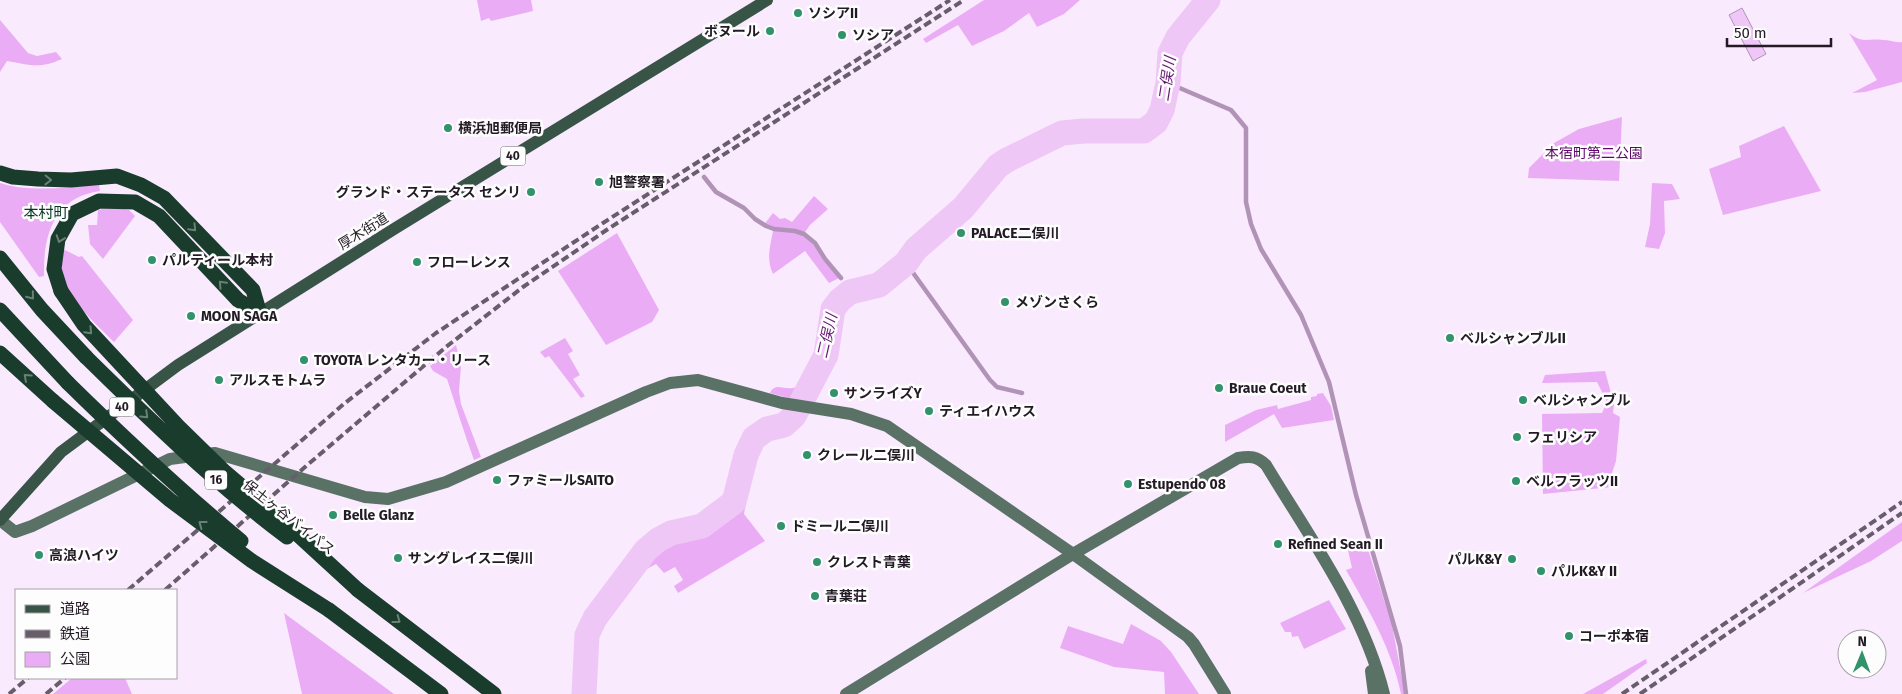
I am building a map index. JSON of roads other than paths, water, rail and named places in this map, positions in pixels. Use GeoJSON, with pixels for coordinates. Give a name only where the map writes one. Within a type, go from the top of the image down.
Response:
{"type":"FeatureCollection","features":[{"type":"Feature","properties":{"kind":"highway"},"geometry":{"type":"LineString","coordinates":[[0,173],[13,177],[71,180],[117,176],[141,185],[164,198],[252,290],[260,314]]}},
{"type":"Feature","properties":{"kind":"highway"},"geometry":{"type":"LineString","coordinates":[[260,314],[238,300],[159,216],[135,202],[100,200],[72,214],[58,238],[54,269],[61,291],[84,325],[178,426],[225,472],[285,523],[358,590]]}},
{"type":"Feature","properties":{"kind":"highway","name":"保土ヶ谷バイパス"},"geometry":{"type":"LineString","coordinates":[[0,258],[42,310],[86,357],[172,442],[221,484],[494,694]]}},
{"type":"Feature","properties":{"kind":"highway","name":"16"},"geometry":{"type":"LineString","coordinates":[[0,310],[68,383],[189,497],[243,543],[441,694]]}},
{"type":"Feature","properties":{"kind":"highway"},"geometry":{"type":"LineString","coordinates":[[0,353],[53,401],[170,500],[252,561],[329,610]]}},
{"type":"Feature","properties":{"kind":"main road","name":"厚木街道"},"geometry":{"type":"LineString","coordinates":[[0,520],[61,452],[178,365],[394,229],[767,0]]}},
{"type":"Feature","properties":{"kind":"street"},"geometry":{"type":"LineString","coordinates":[[0,520],[15,532],[32,526],[170,459],[215,453],[364,497],[388,499],[446,482],[646,392],[670,383],[698,380],[782,403],[851,414],[887,426],[1073,554],[1188,637],[1225,694]]}},
{"type":"Feature","properties":{"kind":"street"},"geometry":{"type":"LineString","coordinates":[[846,694],[1073,554],[1238,458],[1250,456],[1260,459],[1266,465],[1350,605],[1368,644],[1379,673],[1384,694]]}},
{"type":"Feature","properties":{"kind":"street"},"geometry":{"type":"LineString","coordinates":[[1368,644],[1374,694]]}},
{"type":"Feature","properties":{"kind":"waterway","name":"二俣川"},"geometry":{"type":"LineString","coordinates":[[584,694],[587,635],[595,618],[646,550],[658,540],[671,533],[702,526],[734,502],[746,455],[754,438],[767,429],[784,425],[794,416],[826,355],[833,309],[840,300],[850,292],[879,285],[906,263],[916,249],[963,208],[998,166],[1007,160],[1062,133],[1144,131],[1156,122],[1162,110],[1168,83],[1170,53],[1178,37],[1208,0]]}},
{"type":"Feature","properties":{"kind":"waterway"},"geometry":{"type":"LineString","coordinates":[[1168,83],[1231,110],[1246,128],[1246,202],[1251,224],[1261,249],[1301,315],[1329,382],[1356,495],[1400,646],[1406,694]]}},
{"type":"Feature","properties":{"kind":"waterway"},"geometry":{"type":"LineString","coordinates":[[704,177],[716,192],[744,208],[755,219],[766,226],[804,234],[815,243],[825,259],[841,278]]}},
{"type":"Feature","properties":{"kind":"waterway"},"geometry":{"type":"LineString","coordinates":[[906,263],[990,380],[997,387],[1022,393]]}},
{"type":"Feature","properties":{"kind":"waterway"},"geometry":{"type":"LineString","coordinates":[[846,285],[850,292]]}},
{"type":"Feature","properties":{"kind":"railway"},"geometry":{"type":"LineString","coordinates":[[129,589],[345,403],[436,333],[603,223],[950,0]]}},
{"type":"Feature","properties":{"kind":"railway"},"geometry":{"type":"LineString","coordinates":[[166,589],[446,347],[523,287],[608,229],[964,0]]}},
{"type":"Feature","properties":{"kind":"railway"},"geometry":{"type":"LineString","coordinates":[[1622,694],[1902,502]]}},
{"type":"Feature","properties":{"kind":"railway"},"geometry":{"type":"LineString","coordinates":[[1640,694],[1902,513]]}},
{"type":"Feature","properties":{"kind":"railway"},"geometry":{"type":"LineString","coordinates":[[9,694],[27,679]]}},
{"type":"Feature","properties":{"kind":"railway"},"geometry":{"type":"LineString","coordinates":[[46,694],[64,679]]}},
{"type":"Feature","properties":{"kind":"place","name":"ソシアII"},"geometry":{"type":"Point","coordinates":[798,13]}},
{"type":"Feature","properties":{"kind":"place","name":"ボヌール"},"geometry":{"type":"Point","coordinates":[770,31]}},
{"type":"Feature","properties":{"kind":"place","name":"ソシア"},"geometry":{"type":"Point","coordinates":[842,35]}},
{"type":"Feature","properties":{"kind":"place","name":"横浜旭郵便局"},"geometry":{"type":"Point","coordinates":[448,128]}},
{"type":"Feature","properties":{"kind":"place","name":"旭警察署"},"geometry":{"type":"Point","coordinates":[599,182]}},
{"type":"Feature","properties":{"kind":"place","name":"グランド・ステータス センリ"},"geometry":{"type":"Point","coordinates":[531,192]}},
{"type":"Feature","properties":{"kind":"place","name":"PALACE二俣川"},"geometry":{"type":"Point","coordinates":[961,233]}},
{"type":"Feature","properties":{"kind":"place","name":"パルティール本村"},"geometry":{"type":"Point","coordinates":[152,260]}},
{"type":"Feature","properties":{"kind":"place","name":"フローレンス"},"geometry":{"type":"Point","coordinates":[417,262]}},
{"type":"Feature","properties":{"kind":"place","name":"メゾンさくら"},"geometry":{"type":"Point","coordinates":[1005,302]}},
{"type":"Feature","properties":{"kind":"place","name":"MOON SAGA"},"geometry":{"type":"Point","coordinates":[191,316]}},
{"type":"Feature","properties":{"kind":"place","name":"ベルシャンブルII"},"geometry":{"type":"Point","coordinates":[1450,338]}},
{"type":"Feature","properties":{"kind":"place","name":"TOYOTA レンタカー・リース"},"geometry":{"type":"Point","coordinates":[304,360]}},
{"type":"Feature","properties":{"kind":"place","name":"アルスモトムラ"},"geometry":{"type":"Point","coordinates":[219,380]}},
{"type":"Feature","properties":{"kind":"place","name":"Braue Coeut"},"geometry":{"type":"Point","coordinates":[1219,388]}},
{"type":"Feature","properties":{"kind":"place","name":"サンライズY"},"geometry":{"type":"Point","coordinates":[834,393]}},
{"type":"Feature","properties":{"kind":"place","name":"ベルシャンブル"},"geometry":{"type":"Point","coordinates":[1523,400]}},
{"type":"Feature","properties":{"kind":"place","name":"ティエイハウス"},"geometry":{"type":"Point","coordinates":[929,411]}},
{"type":"Feature","properties":{"kind":"place","name":"フェリシア"},"geometry":{"type":"Point","coordinates":[1517,437]}},
{"type":"Feature","properties":{"kind":"place","name":"クレール二俣川"},"geometry":{"type":"Point","coordinates":[807,455]}},
{"type":"Feature","properties":{"kind":"place","name":"ファミールSAITO"},"geometry":{"type":"Point","coordinates":[497,480]}},
{"type":"Feature","properties":{"kind":"place","name":"ベルフラッツII"},"geometry":{"type":"Point","coordinates":[1516,481]}},
{"type":"Feature","properties":{"kind":"place","name":"Estupendo 08"},"geometry":{"type":"Point","coordinates":[1128,484]}},
{"type":"Feature","properties":{"kind":"place","name":"Belle Glanz"},"geometry":{"type":"Point","coordinates":[333,515]}},
{"type":"Feature","properties":{"kind":"place","name":"ドミール二俣川"},"geometry":{"type":"Point","coordinates":[781,526]}},
{"type":"Feature","properties":{"kind":"place","name":"Refined Sean II"},"geometry":{"type":"Point","coordinates":[1278,544]}},
{"type":"Feature","properties":{"kind":"place","name":"高浪ハイツ"},"geometry":{"type":"Point","coordinates":[39,555]}},
{"type":"Feature","properties":{"kind":"place","name":"サングレイス二俣川"},"geometry":{"type":"Point","coordinates":[398,558]}},
{"type":"Feature","properties":{"kind":"place","name":"パルK&Y"},"geometry":{"type":"Point","coordinates":[1512,559]}},
{"type":"Feature","properties":{"kind":"place","name":"クレスト青葉"},"geometry":{"type":"Point","coordinates":[817,562]}},
{"type":"Feature","properties":{"kind":"place","name":"パルK&Y II"},"geometry":{"type":"Point","coordinates":[1541,571]}},
{"type":"Feature","properties":{"kind":"place","name":"青葉荘"},"geometry":{"type":"Point","coordinates":[815,596]}},
{"type":"Feature","properties":{"kind":"place","name":"コーポ本宿"},"geometry":{"type":"Point","coordinates":[1569,636]}},
{"type":"Feature","properties":{"kind":"district","name":"本村町"},"geometry":{"type":"Point","coordinates":[46,213]}},
{"type":"Feature","properties":{"kind":"park label","name":"本宿町第二公園"},"geometry":{"type":"Point","coordinates":[1594,153]}}]}
